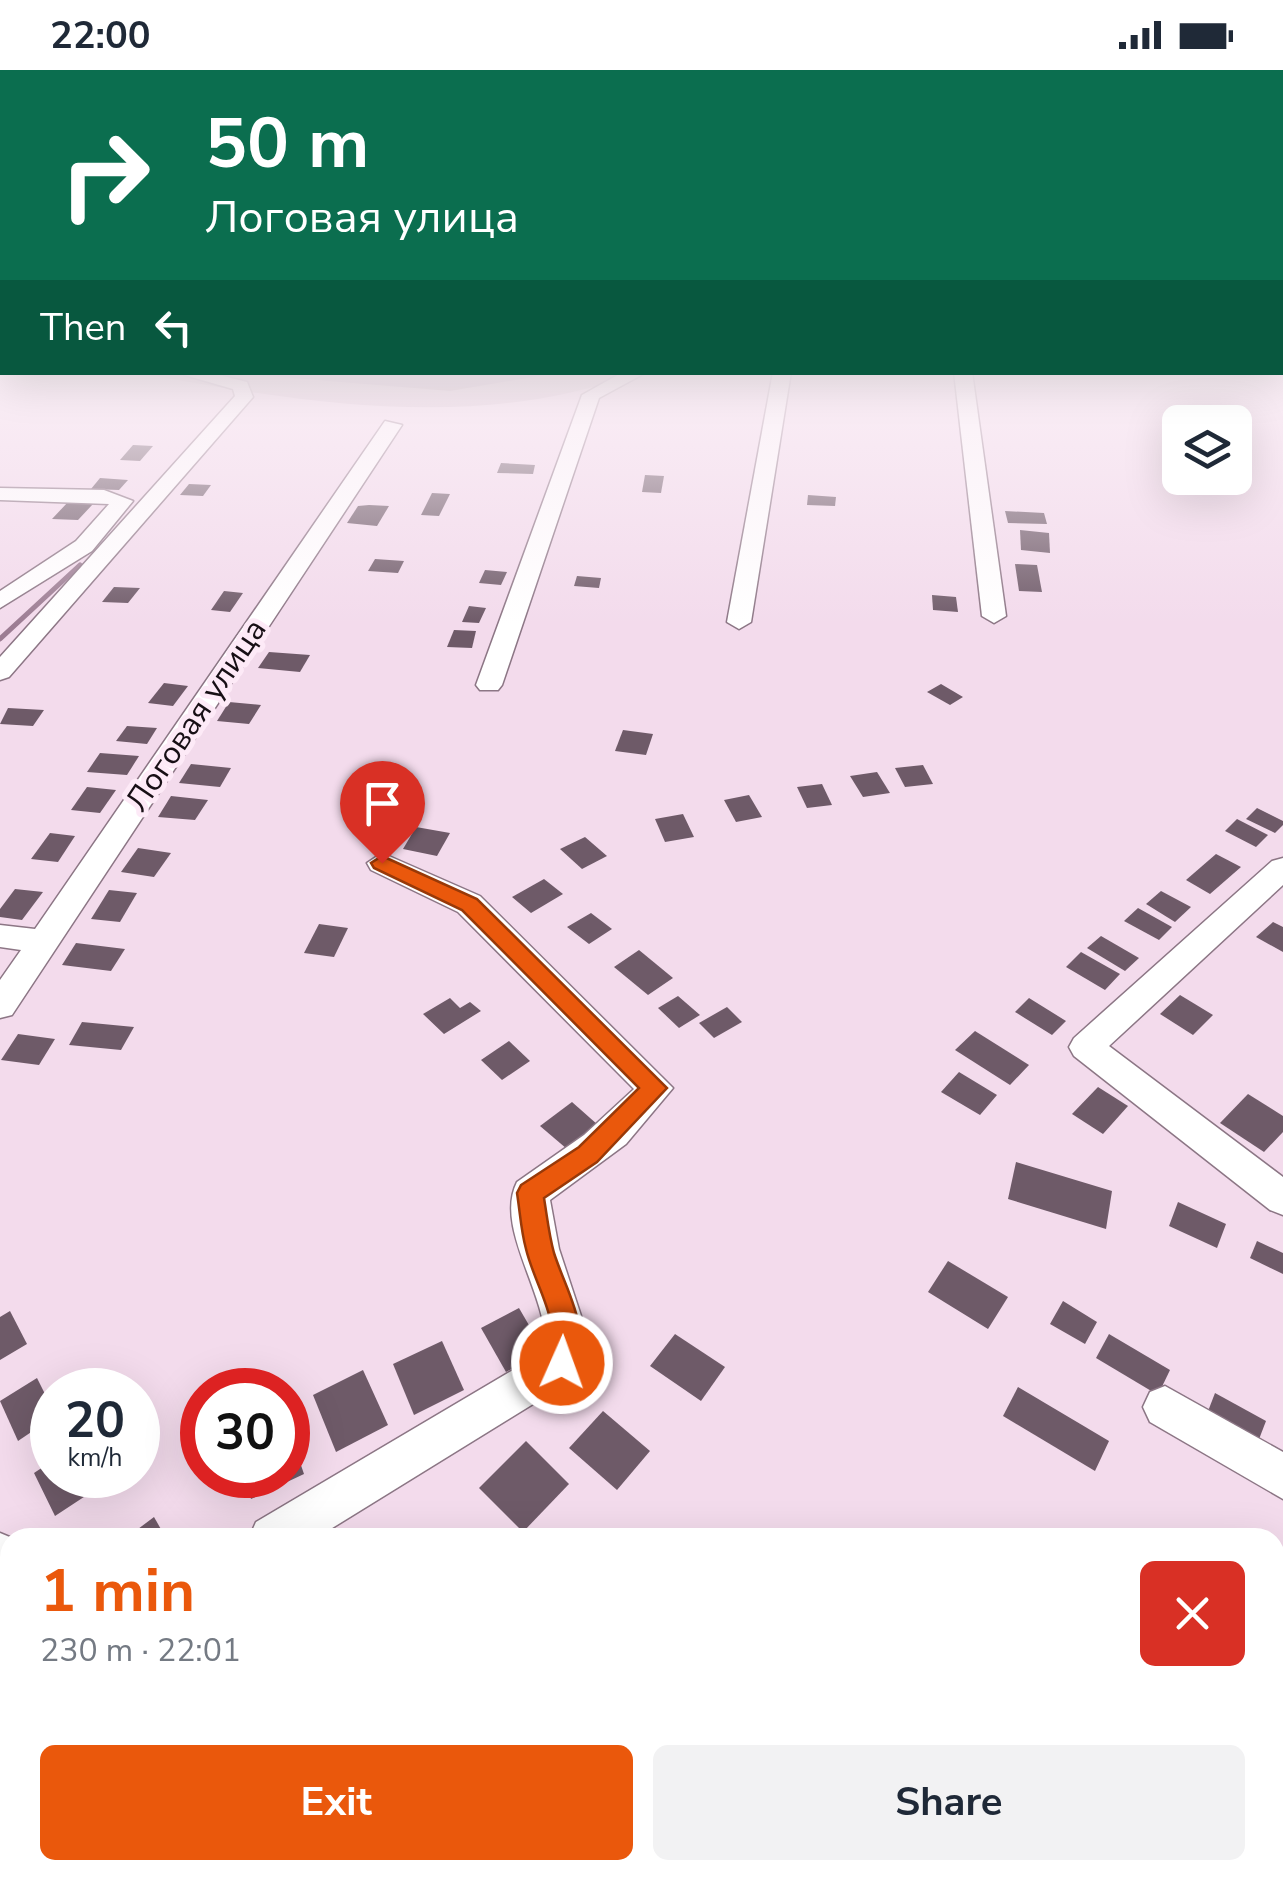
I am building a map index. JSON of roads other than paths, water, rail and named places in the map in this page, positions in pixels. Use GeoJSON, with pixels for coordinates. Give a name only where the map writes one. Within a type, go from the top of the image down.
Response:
{"type":"FeatureCollection","features":[{"type":"Feature","properties":{"kind":"street"},"geometry":{"type":"LineString","coordinates":[[0,672],[194,456]]}},
{"type":"Feature","properties":{"kind":"street","name":"Логовая улица"},"geometry":{"type":"LineString","coordinates":[[0,1006],[370,456]]}},
{"type":"Feature","properties":{"kind":"street"},"geometry":{"type":"LineString","coordinates":[[489,685],[570,456]]}},
{"type":"Feature","properties":{"kind":"street"},"geometry":{"type":"LineString","coordinates":[[739,622],[767,456]]}},
{"type":"Feature","properties":{"kind":"street"},"geometry":{"type":"LineString","coordinates":[[974,456],[994,616]]}},
{"type":"Feature","properties":{"kind":"street"},"geometry":{"type":"LineString","coordinates":[[0,494],[104,496],[123,501],[84,546],[0,601]]}},
{"type":"Feature","properties":{"kind":"street"},"geometry":{"type":"LineString","coordinates":[[289,1528],[562,1363],[569,1347],[564,1316],[540,1250],[530,1193],[588,1154],[655,1088],[469,904],[382,863]]}},
{"type":"Feature","properties":{"kind":"street"},"geometry":{"type":"LineString","coordinates":[[1283,868],[1086,1047],[1283,1199]]}},
{"type":"Feature","properties":{"kind":"street"},"geometry":{"type":"LineString","coordinates":[[0,936],[44,942]]}},
{"type":"Feature","properties":{"kind":"street"},"geometry":{"type":"LineString","coordinates":[[1165,1406],[1283,1477]]}},
{"type":"Feature","properties":{"kind":"waterway"},"geometry":{"type":"LineString","coordinates":[[0,639],[80,565]]}}]}
